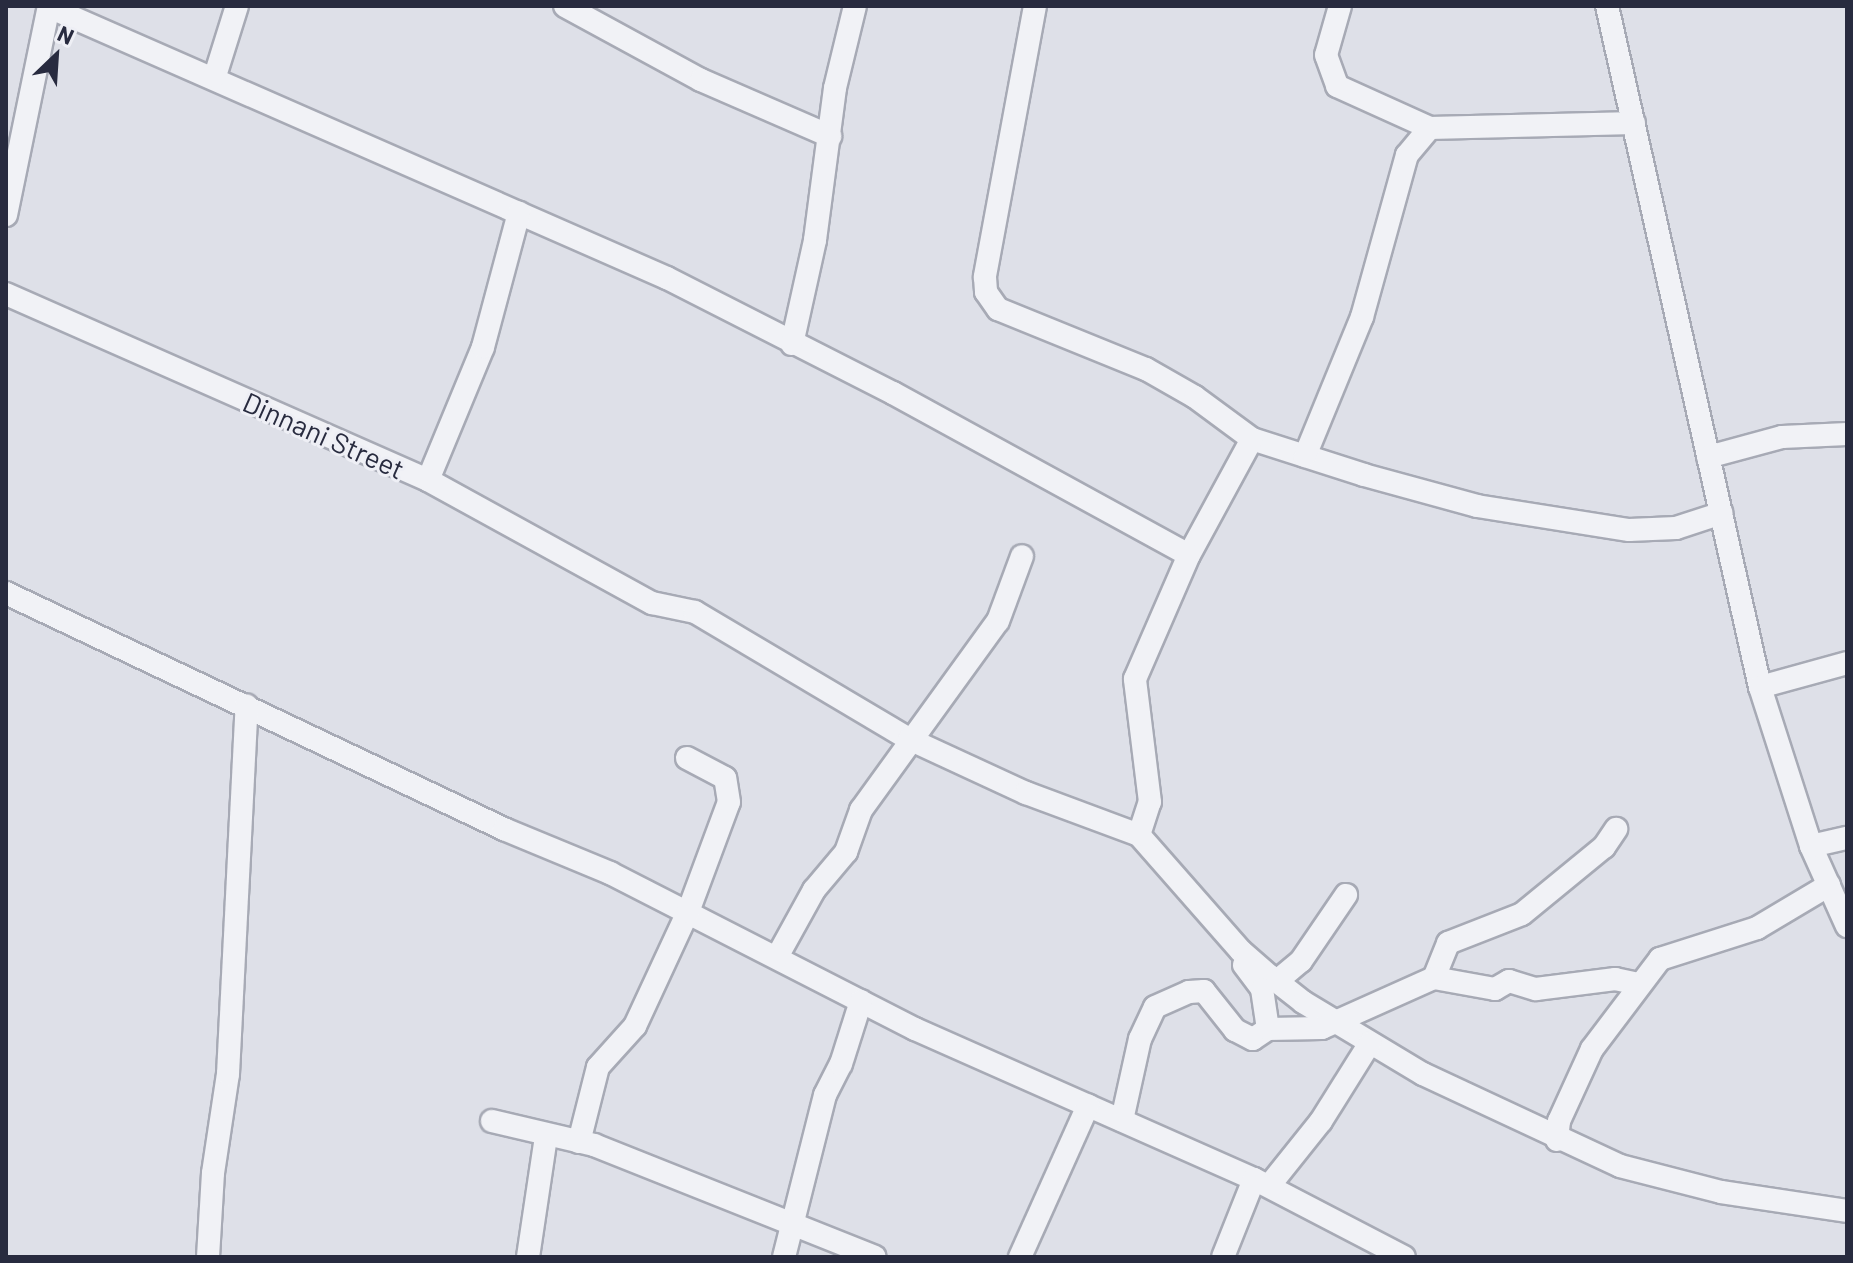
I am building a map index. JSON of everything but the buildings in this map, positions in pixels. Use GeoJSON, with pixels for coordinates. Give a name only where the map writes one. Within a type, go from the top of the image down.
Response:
{"type":"FeatureCollection","features":[{"type":"Feature","properties":{"kind":"street"},"geometry":{"type":"LineString","coordinates":[[6,215],[15,127],[49,6],[215,76],[667,278],[1189,555]]}},
{"type":"Feature","properties":{"kind":"street"},"geometry":{"type":"LineString","coordinates":[[215,76],[237,6]]}},
{"type":"Feature","properties":{"kind":"street"},"geometry":{"type":"LineString","coordinates":[[565,6],[701,80],[830,136]]}},
{"type":"Feature","properties":{"kind":"street"},"geometry":{"type":"LineString","coordinates":[[792,344],[815,240],[830,136],[855,6]]}},
{"type":"Feature","properties":{"kind":"street"},"geometry":{"type":"LineString","coordinates":[[1035,6],[1026,75],[994,212],[985,277],[991,303],[1014,319],[1146,369],[1252,439],[1477,506],[1629,530],[1676,528],[1722,513]]}},
{"type":"Feature","properties":{"kind":"street"},"geometry":{"type":"LineString","coordinates":[[1340,6],[1326,55],[1337,86],[1430,128],[1634,123]]}},
{"type":"Feature","properties":{"kind":"street"},"geometry":{"type":"LineString","coordinates":[[1607,6],[1760,687],[1811,846],[1847,926]]}},
{"type":"Feature","properties":{"kind":"street"},"geometry":{"type":"LineString","coordinates":[[1305,456],[1362,317],[1407,155],[1430,128]]}},
{"type":"Feature","properties":{"kind":"street","name":"Dinnani Street"},"geometry":{"type":"LineString","coordinates":[[6,294],[428,480],[483,347],[519,213]]}},
{"type":"Feature","properties":{"kind":"street"},"geometry":{"type":"LineString","coordinates":[[1708,457],[1782,437],[1847,434]]}},
{"type":"Feature","properties":{"kind":"street"},"geometry":{"type":"LineString","coordinates":[[1139,835],[1150,802],[1135,679],[1189,555],[1252,439]]}},
{"type":"Feature","properties":{"kind":"street"},"geometry":{"type":"LineString","coordinates":[[428,480],[652,603],[695,612],[909,739],[1026,793],[1139,835],[1241,951],[1277,981],[1370,1043],[1557,1140],[1668,1180],[1847,1211]]}},
{"type":"Feature","properties":{"kind":"street"},"geometry":{"type":"LineString","coordinates":[[777,957],[814,890],[846,852],[861,810],[909,739],[998,621],[1022,556]]}},
{"type":"Feature","properties":{"kind":"street"},"geometry":{"type":"LineString","coordinates":[[6,593],[688,912],[861,1001],[1261,1182],[1404,1257]]}},
{"type":"Feature","properties":{"kind":"street"},"geometry":{"type":"LineString","coordinates":[[1760,687],[1847,663]]}},
{"type":"Feature","properties":{"kind":"street"},"geometry":{"type":"LineString","coordinates":[[208,1257],[228,1074],[247,705]]}},
{"type":"Feature","properties":{"kind":"street"},"geometry":{"type":"LineString","coordinates":[[579,1142],[598,1067],[635,1026],[688,912],[729,802],[725,778],[687,758]]}},
{"type":"Feature","properties":{"kind":"street"},"geometry":{"type":"LineString","coordinates":[[1434,978],[1448,943],[1522,914],[1604,847],[1616,829]]}},
{"type":"Feature","properties":{"kind":"street"},"geometry":{"type":"LineString","coordinates":[[1811,846],[1847,838]]}},
{"type":"Feature","properties":{"kind":"street"},"geometry":{"type":"LineString","coordinates":[[1557,1140],[1563,1112],[1592,1049],[1638,984],[1660,959],[1757,928],[1829,885]]}},
{"type":"Feature","properties":{"kind":"street"},"geometry":{"type":"LineString","coordinates":[[1277,981],[1301,961],[1346,895]]}},
{"type":"Feature","properties":{"kind":"street"},"geometry":{"type":"LineString","coordinates":[[1241,951],[1245,966],[1262,989],[1268,1029]]}},
{"type":"Feature","properties":{"kind":"street"},"geometry":{"type":"LineString","coordinates":[[1122,1120],[1140,1039],[1155,1007],[1204,991],[1235,1030],[1253,1039],[1268,1029],[1322,1028],[1434,978],[1495,989],[1509,981],[1536,989],[1615,979],[1638,984]]}},
{"type":"Feature","properties":{"kind":"street"},"geometry":{"type":"LineString","coordinates":[[784,1257],[825,1095],[841,1064],[861,1001]]}},
{"type":"Feature","properties":{"kind":"street"},"geometry":{"type":"LineString","coordinates":[[1223,1257],[1261,1182],[1329,1109],[1370,1043]]}},
{"type":"Feature","properties":{"kind":"street"},"geometry":{"type":"LineString","coordinates":[[1020,1257],[1088,1106]]}},
{"type":"Feature","properties":{"kind":"street"},"geometry":{"type":"LineString","coordinates":[[492,1121],[579,1142],[792,1220],[875,1257]]}},
{"type":"Feature","properties":{"kind":"street"},"geometry":{"type":"LineString","coordinates":[[528,1257],[546,1136]]}}]}
